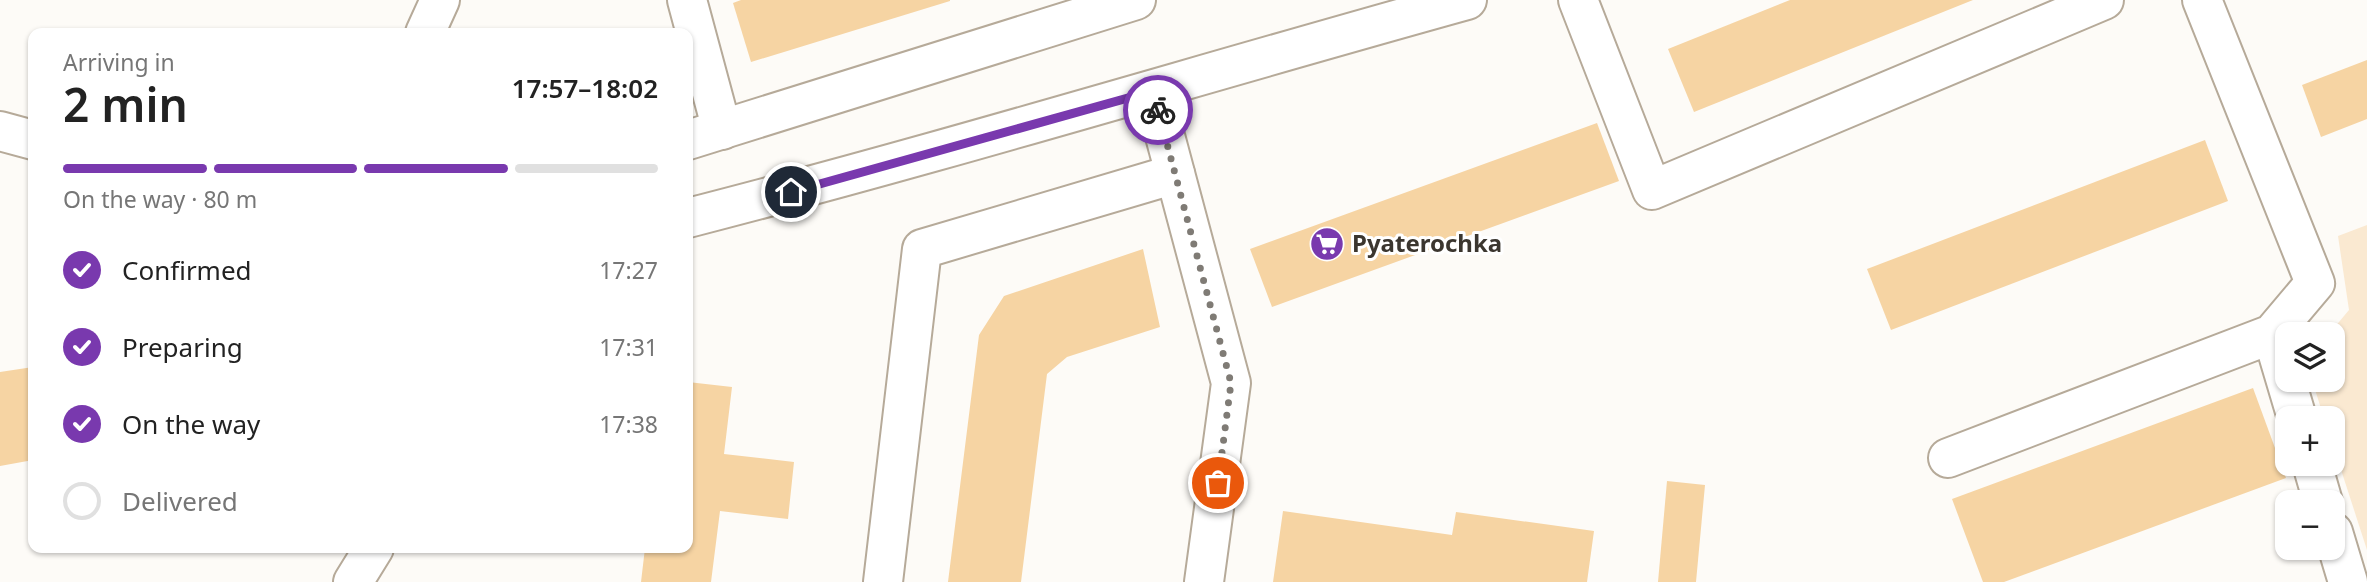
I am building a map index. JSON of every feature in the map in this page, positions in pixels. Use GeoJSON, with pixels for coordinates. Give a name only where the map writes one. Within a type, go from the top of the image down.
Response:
{"type":"FeatureCollection","features":[{"type":"Feature","properties":{"kind":"street"},"geometry":{"type":"LineString","coordinates":[[427,28],[440,0]]}},
{"type":"Feature","properties":{"kind":"street"},"geometry":{"type":"LineString","coordinates":[[687,0],[691,28]]}},
{"type":"Feature","properties":{"kind":"street"},"geometry":{"type":"LineString","coordinates":[[693,45],[705,135],[1136,0]]}},
{"type":"Feature","properties":{"kind":"street"},"geometry":{"type":"LineString","coordinates":[[693,217],[1153,91],[1467,0]]}},
{"type":"Feature","properties":{"kind":"street"},"geometry":{"type":"LineString","coordinates":[[1578,0],[1652,190],[2104,0]]}},
{"type":"Feature","properties":{"kind":"street"},"geometry":{"type":"LineString","coordinates":[[1948,458],[2272,334],[2315,283],[2202,0]]}},
{"type":"Feature","properties":{"kind":"street"},"geometry":{"type":"LineString","coordinates":[[1153,91],[1231,383],[1204,582]]}},
{"type":"Feature","properties":{"kind":"street"},"geometry":{"type":"LineString","coordinates":[[0,131],[28,139]]}},
{"type":"Feature","properties":{"kind":"street"},"geometry":{"type":"LineString","coordinates":[[883,582],[922,249],[1175,174]]}},
{"type":"Feature","properties":{"kind":"street"},"geometry":{"type":"LineString","coordinates":[[2272,334],[2293,406]]}},
{"type":"Feature","properties":{"kind":"street"},"geometry":{"type":"LineString","coordinates":[[353,582],[371,553]]}},
{"type":"Feature","properties":{"kind":"street"},"geometry":{"type":"LineString","coordinates":[[2341,560],[2348,582]]}},
{"type":"Feature","properties":{"kind":"shaded area"},"geometry":{"type":"Polygon","coordinates":[[[2367,225],[2367,550],[2343,476],[2345,406],[2320,406],[2316,392],[2345,392],[2345,322],[2339,322],[2349,310],[2338,236],[2367,225]]]}},
{"type":"Feature","properties":{"kind":"building"},"geometry":{"type":"Polygon","coordinates":[[[741,0],[950,1],[751,62],[733,3],[741,0]]]}},
{"type":"Feature","properties":{"kind":"building"},"geometry":{"type":"Polygon","coordinates":[[[1790,0],[1973,0],[1694,112],[1668,49],[1790,0]]]}},
{"type":"Feature","properties":{"kind":"building"},"geometry":{"type":"Polygon","coordinates":[[[2367,60],[2367,119],[2321,137],[2302,85],[2367,60]]]}},
{"type":"Feature","properties":{"kind":"building"},"geometry":{"type":"Polygon","coordinates":[[[1597,123],[1619,181],[1272,307],[1250,249],[1597,123]]]}},
{"type":"Feature","properties":{"kind":"building"},"geometry":{"type":"Polygon","coordinates":[[[2205,140],[2228,201],[1891,330],[1867,269],[2205,140]]]}},
{"type":"Feature","properties":{"kind":"building"},"geometry":{"type":"Polygon","coordinates":[[[1143,249],[1160,327],[1067,357],[1047,374],[1021,582],[948,582],[979,335],[1004,296],[1143,249]]]}},
{"type":"Feature","properties":{"kind":"building"},"geometry":{"type":"Polygon","coordinates":[[[28,368],[28,461],[0,466],[0,372],[28,368]]]}},
{"type":"Feature","properties":{"kind":"building"},"geometry":{"type":"Polygon","coordinates":[[[693,383],[732,387],[724,454],[794,462],[788,519],[720,511],[711,582],[641,582],[644,553],[693,553],[693,383]]]}},
{"type":"Feature","properties":{"kind":"building"},"geometry":{"type":"Polygon","coordinates":[[[2253,388],[2275,448],[2275,476],[2286,478],[2004,582],[1983,582],[1952,499],[2253,388]]]}},
{"type":"Feature","properties":{"kind":"building"},"geometry":{"type":"Polygon","coordinates":[[[1667,481],[1705,485],[1696,582],[1658,582],[1667,481]]]}},
{"type":"Feature","properties":{"kind":"building"},"geometry":{"type":"Polygon","coordinates":[[[1283,511],[1452,535],[1456,512],[1594,531],[1587,582],[1273,582],[1283,511]]]}},
{"type":"Feature","properties":{"kind":"way so far"},"geometry":{"type":"LineString","coordinates":[[1158,110],[1231,383],[1218,483]]}},
{"type":"Feature","properties":{"kind":"place","name":"Pyaterochka"},"geometry":{"type":"Point","coordinates":[1327,244]}},
{"type":"Feature","properties":{"kind":"route"},"geometry":{"type":"LineString","coordinates":[[791,192],[1153,91],[1158,110]]}}]}
